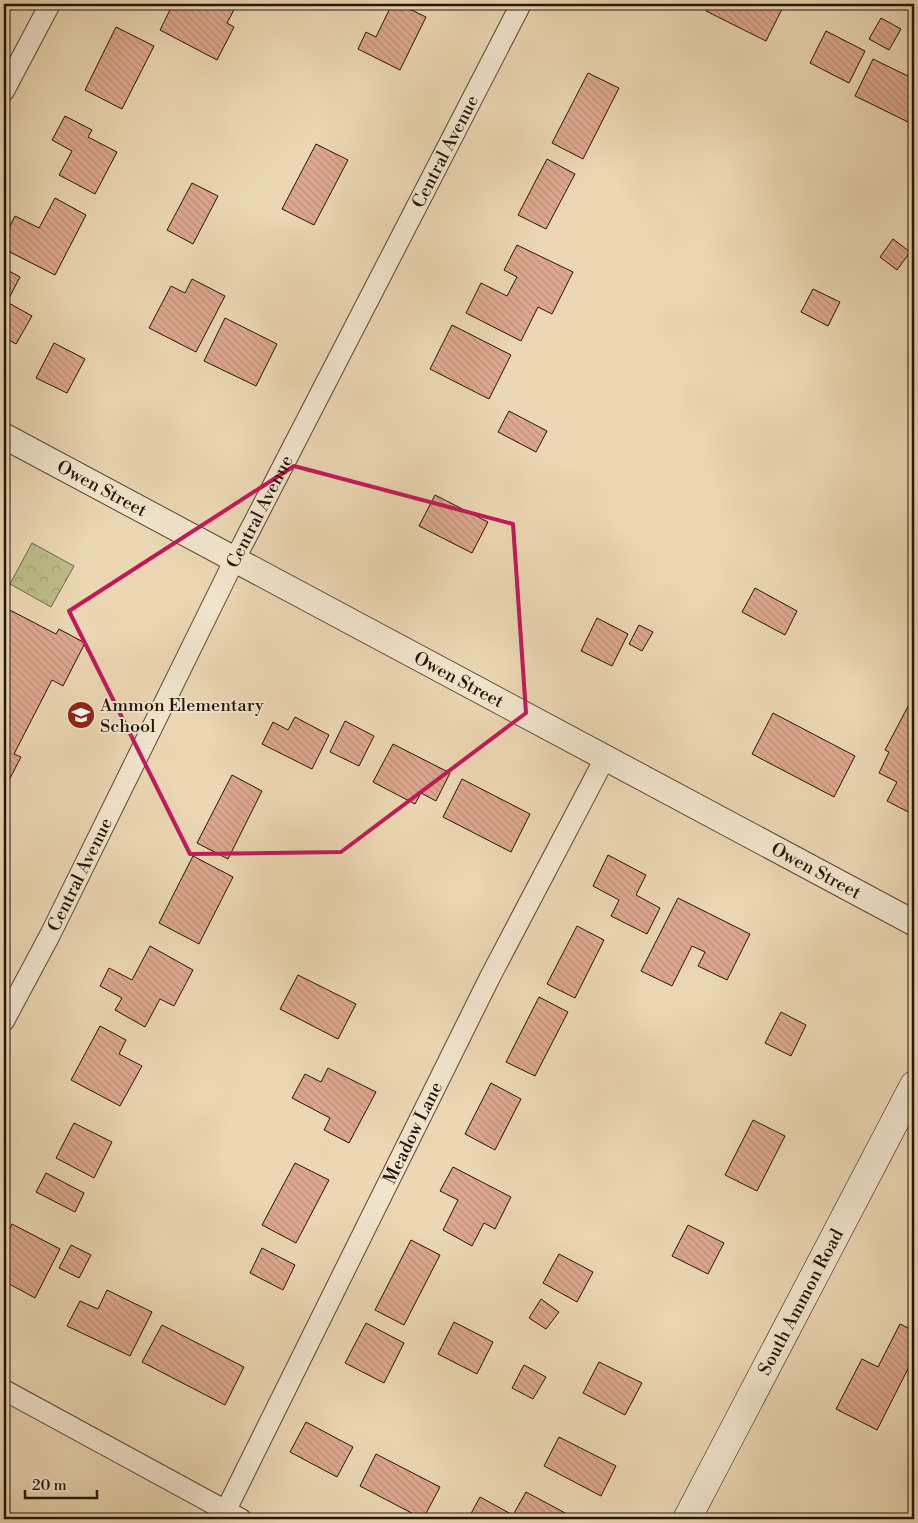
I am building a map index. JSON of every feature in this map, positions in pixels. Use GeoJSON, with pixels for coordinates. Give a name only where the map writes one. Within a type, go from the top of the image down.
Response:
{"type":"FeatureCollection","features":[{"type":"Feature","properties":{"kind":"main road","name":"South Ammon Road"},"geometry":{"type":"LineString","coordinates":[[688,1519],[914,1086]]}},
{"type":"Feature","properties":{"kind":"street"},"geometry":{"type":"LineString","coordinates":[[4,91],[50,4]]}},
{"type":"Feature","properties":{"kind":"street","name":"Central Avenue"},"geometry":{"type":"LineString","coordinates":[[4,1021],[50,935],[235,559],[521,4]]}},
{"type":"Feature","properties":{"kind":"street","name":"Owen Street"},"geometry":{"type":"LineString","coordinates":[[4,436],[914,923]]}},
{"type":"Feature","properties":{"kind":"street","name":"Meadow Lane"},"geometry":{"type":"LineString","coordinates":[[237,1517],[490,977],[606,758]]}},
{"type":"Feature","properties":{"kind":"street"},"geometry":{"type":"LineString","coordinates":[[4,1390],[237,1517]]}},
{"type":"Feature","properties":{"kind":"highlighted area"},"geometry":{"type":"Polygon","coordinates":[[[294,466],[513,524],[526,713],[341,852],[190,854],[69,611],[294,466]]]}},
{"type":"Feature","properties":{"kind":"green space"},"geometry":{"type":"Polygon","coordinates":[[[32,543],[74,566],[51,607],[10,584],[32,543]]]}},
{"type":"Feature","properties":{"kind":"building"},"geometry":{"type":"Polygon","coordinates":[[[173,4],[237,4],[227,23],[234,27],[217,60],[160,30],[173,4]]]}},
{"type":"Feature","properties":{"kind":"building"},"geometry":{"type":"Polygon","coordinates":[[[392,4],[399,4],[426,17],[400,70],[358,49],[366,32],[376,37],[392,4]]]}},
{"type":"Feature","properties":{"kind":"building"},"geometry":{"type":"Polygon","coordinates":[[[710,4],[772,4],[782,9],[766,41],[706,11],[710,4]]]}},
{"type":"Feature","properties":{"kind":"building"},"geometry":{"type":"Polygon","coordinates":[[[881,18],[901,29],[889,50],[869,39],[881,18]]]}},
{"type":"Feature","properties":{"kind":"building"},"geometry":{"type":"Polygon","coordinates":[[[116,27],[154,46],[122,109],[85,90],[116,27]]]}},
{"type":"Feature","properties":{"kind":"building"},"geometry":{"type":"Polygon","coordinates":[[[826,31],[865,51],[849,83],[810,63],[826,31]]]}},
{"type":"Feature","properties":{"kind":"building"},"geometry":{"type":"Polygon","coordinates":[[[873,59],[914,79],[914,110],[908,122],[855,96],[873,59]]]}},
{"type":"Feature","properties":{"kind":"building"},"geometry":{"type":"Polygon","coordinates":[[[588,73],[619,88],[583,159],[552,143],[588,73]]]}},
{"type":"Feature","properties":{"kind":"building"},"geometry":{"type":"Polygon","coordinates":[[[65,116],[92,130],[88,137],[117,152],[95,194],[59,175],[72,151],[52,140],[65,116]]]}},
{"type":"Feature","properties":{"kind":"building"},"geometry":{"type":"Polygon","coordinates":[[[316,144],[348,160],[314,225],[282,209],[316,144]]]}},
{"type":"Feature","properties":{"kind":"building"},"geometry":{"type":"Polygon","coordinates":[[[547,159],[575,174],[546,229],[518,215],[547,159]]]}},
{"type":"Feature","properties":{"kind":"building"},"geometry":{"type":"Polygon","coordinates":[[[192,183],[218,196],[193,244],[167,230],[192,183]]]}},
{"type":"Feature","properties":{"kind":"building"},"geometry":{"type":"Polygon","coordinates":[[[55,198],[86,215],[55,275],[4,249],[4,238],[15,216],[39,228],[55,198]]]}},
{"type":"Feature","properties":{"kind":"building"},"geometry":{"type":"Polygon","coordinates":[[[893,239],[910,252],[897,270],[880,257],[893,239]]]}},
{"type":"Feature","properties":{"kind":"building"},"geometry":{"type":"Polygon","coordinates":[[[517,245],[573,272],[552,314],[538,307],[521,341],[466,313],[481,283],[507,296],[517,277],[504,270],[517,245]]]}},
{"type":"Feature","properties":{"kind":"building"},"geometry":{"type":"Polygon","coordinates":[[[4,268],[20,277],[7,302],[32,316],[16,344],[4,337],[4,268]]]}},
{"type":"Feature","properties":{"kind":"building"},"geometry":{"type":"Polygon","coordinates":[[[192,279],[225,296],[196,352],[149,328],[171,286],[185,293],[192,279]]]}},
{"type":"Feature","properties":{"kind":"building"},"geometry":{"type":"Polygon","coordinates":[[[813,289],[840,302],[828,326],[801,312],[813,289]]]}},
{"type":"Feature","properties":{"kind":"building"},"geometry":{"type":"Polygon","coordinates":[[[225,318],[277,344],[256,386],[204,361],[225,318]]]}},
{"type":"Feature","properties":{"kind":"building"},"geometry":{"type":"Polygon","coordinates":[[[452,325],[511,355],[489,399],[430,369],[452,325]]]}},
{"type":"Feature","properties":{"kind":"building"},"geometry":{"type":"Polygon","coordinates":[[[54,343],[85,359],[67,393],[36,378],[54,343]]]}},
{"type":"Feature","properties":{"kind":"building"},"geometry":{"type":"Polygon","coordinates":[[[509,411],[547,431],[536,452],[498,432],[509,411]]]}},
{"type":"Feature","properties":{"kind":"building"},"geometry":{"type":"Polygon","coordinates":[[[435,495],[488,522],[472,553],[419,526],[435,495]]]}},
{"type":"Feature","properties":{"kind":"building"},"geometry":{"type":"Polygon","coordinates":[[[755,588],[797,611],[785,635],[742,612],[755,588]]]}},
{"type":"Feature","properties":{"kind":"building"},"geometry":{"type":"Polygon","coordinates":[[[4,607],[56,634],[59,629],[85,643],[63,686],[52,680],[14,754],[21,757],[4,790],[4,607]]]}},
{"type":"Feature","properties":{"kind":"building"},"geometry":{"type":"Polygon","coordinates":[[[597,618],[628,634],[612,666],[581,651],[597,618]]]}},
{"type":"Feature","properties":{"kind":"building"},"geometry":{"type":"Polygon","coordinates":[[[639,625],[653,632],[642,651],[629,644],[639,625]]]}},
{"type":"Feature","properties":{"kind":"building"},"geometry":{"type":"Polygon","coordinates":[[[914,695],[914,761],[912,766],[914,767],[914,815],[887,801],[897,782],[879,773],[889,752],[885,750],[914,695]]]}},
{"type":"Feature","properties":{"kind":"building"},"geometry":{"type":"Polygon","coordinates":[[[773,713],[855,756],[834,797],[752,754],[773,713]]]}},
{"type":"Feature","properties":{"kind":"building"},"geometry":{"type":"Polygon","coordinates":[[[295,717],[329,735],[312,769],[262,744],[273,722],[288,730],[295,717]]]}},
{"type":"Feature","properties":{"kind":"building"},"geometry":{"type":"Polygon","coordinates":[[[345,721],[374,736],[359,766],[330,752],[345,721]]]}},
{"type":"Feature","properties":{"kind":"building"},"geometry":{"type":"Polygon","coordinates":[[[393,744],[450,773],[436,801],[421,793],[415,804],[373,782],[393,744]]]}},
{"type":"Feature","properties":{"kind":"building"},"geometry":{"type":"Polygon","coordinates":[[[232,775],[262,791],[228,859],[197,843],[232,775]]]}},
{"type":"Feature","properties":{"kind":"building"},"geometry":{"type":"Polygon","coordinates":[[[462,779],[530,814],[511,852],[443,817],[462,779]]]}},
{"type":"Feature","properties":{"kind":"building"},"geometry":{"type":"Polygon","coordinates":[[[608,855],[646,875],[636,895],[660,908],[647,934],[611,916],[619,900],[593,886],[608,855]]]}},
{"type":"Feature","properties":{"kind":"building"},"geometry":{"type":"Polygon","coordinates":[[[193,856],[233,877],[199,944],[159,923],[193,856]]]}},
{"type":"Feature","properties":{"kind":"building"},"geometry":{"type":"Polygon","coordinates":[[[678,898],[750,934],[727,980],[698,966],[705,952],[692,946],[672,986],[641,971],[678,898]]]}},
{"type":"Feature","properties":{"kind":"building"},"geometry":{"type":"Polygon","coordinates":[[[577,926],[604,940],[575,998],[547,984],[577,926]]]}},
{"type":"Feature","properties":{"kind":"building"},"geometry":{"type":"Polygon","coordinates":[[[150,946],[193,970],[174,1006],[160,999],[145,1027],[115,1010],[122,998],[100,986],[109,968],[132,980],[150,946]]]}},
{"type":"Feature","properties":{"kind":"building"},"geometry":{"type":"Polygon","coordinates":[[[298,975],[356,1004],[338,1039],[280,1009],[298,975]]]}},
{"type":"Feature","properties":{"kind":"building"},"geometry":{"type":"Polygon","coordinates":[[[539,997],[568,1012],[535,1076],[506,1062],[539,997]]]}},
{"type":"Feature","properties":{"kind":"building"},"geometry":{"type":"Polygon","coordinates":[[[781,1012],[806,1025],[791,1056],[765,1043],[781,1012]]]}},
{"type":"Feature","properties":{"kind":"building"},"geometry":{"type":"Polygon","coordinates":[[[100,1026],[126,1040],[119,1054],[142,1066],[120,1106],[71,1080],[100,1026]]]}},
{"type":"Feature","properties":{"kind":"building"},"geometry":{"type":"Polygon","coordinates":[[[328,1068],[376,1092],[349,1143],[324,1130],[330,1118],[292,1098],[305,1074],[321,1082],[328,1068]]]}},
{"type":"Feature","properties":{"kind":"building"},"geometry":{"type":"Polygon","coordinates":[[[491,1083],[521,1099],[495,1150],[465,1134],[491,1083]]]}},
{"type":"Feature","properties":{"kind":"building"},"geometry":{"type":"Polygon","coordinates":[[[753,1120],[785,1136],[757,1191],[725,1175],[753,1120]]]}},
{"type":"Feature","properties":{"kind":"building"},"geometry":{"type":"Polygon","coordinates":[[[74,1123],[112,1142],[94,1178],[56,1158],[74,1123]]]}},
{"type":"Feature","properties":{"kind":"building"},"geometry":{"type":"Polygon","coordinates":[[[295,1163],[329,1180],[296,1243],[262,1225],[295,1163]]]}},
{"type":"Feature","properties":{"kind":"building"},"geometry":{"type":"Polygon","coordinates":[[[453,1167],[511,1197],[495,1229],[484,1223],[472,1246],[443,1230],[458,1200],[440,1191],[453,1167]]]}},
{"type":"Feature","properties":{"kind":"building"},"geometry":{"type":"Polygon","coordinates":[[[46,1173],[84,1193],[75,1212],[36,1192],[46,1173]]]}},
{"type":"Feature","properties":{"kind":"building"},"geometry":{"type":"Polygon","coordinates":[[[12,1224],[60,1249],[35,1298],[4,1281],[4,1240],[12,1224]]]}},
{"type":"Feature","properties":{"kind":"building"},"geometry":{"type":"Polygon","coordinates":[[[688,1225],[724,1243],[708,1274],[672,1256],[688,1225]]]}},
{"type":"Feature","properties":{"kind":"building"},"geometry":{"type":"Polygon","coordinates":[[[411,1240],[440,1255],[404,1325],[375,1310],[411,1240]]]}},
{"type":"Feature","properties":{"kind":"building"},"geometry":{"type":"Polygon","coordinates":[[[71,1245],[91,1255],[79,1278],[59,1268],[71,1245]]]}},
{"type":"Feature","properties":{"kind":"building"},"geometry":{"type":"Polygon","coordinates":[[[262,1248],[295,1265],[283,1290],[250,1273],[262,1248]]]}},
{"type":"Feature","properties":{"kind":"building"},"geometry":{"type":"Polygon","coordinates":[[[559,1254],[593,1272],[577,1302],[543,1283],[559,1254]]]}},
{"type":"Feature","properties":{"kind":"building"},"geometry":{"type":"Polygon","coordinates":[[[107,1290],[152,1312],[130,1356],[67,1326],[80,1301],[98,1309],[107,1290]]]}},
{"type":"Feature","properties":{"kind":"building"},"geometry":{"type":"Polygon","coordinates":[[[541,1299],[559,1312],[546,1329],[529,1318],[541,1299]]]}},
{"type":"Feature","properties":{"kind":"building"},"geometry":{"type":"Polygon","coordinates":[[[454,1322],[493,1342],[477,1374],[438,1354],[454,1322]]]}},
{"type":"Feature","properties":{"kind":"building"},"geometry":{"type":"Polygon","coordinates":[[[366,1323],[404,1343],[384,1383],[345,1363],[366,1323]]]}},
{"type":"Feature","properties":{"kind":"building"},"geometry":{"type":"Polygon","coordinates":[[[900,1324],[914,1331],[914,1357],[877,1430],[836,1409],[862,1359],[878,1367],[900,1324]]]}},
{"type":"Feature","properties":{"kind":"building"},"geometry":{"type":"Polygon","coordinates":[[[162,1325],[244,1367],[225,1405],[142,1362],[162,1325]]]}},
{"type":"Feature","properties":{"kind":"building"},"geometry":{"type":"Polygon","coordinates":[[[599,1362],[642,1383],[625,1415],[583,1393],[599,1362]]]}},
{"type":"Feature","properties":{"kind":"building"},"geometry":{"type":"Polygon","coordinates":[[[524,1365],[546,1377],[533,1399],[512,1388],[524,1365]]]}},
{"type":"Feature","properties":{"kind":"building"},"geometry":{"type":"Polygon","coordinates":[[[306,1422],[353,1447],[337,1477],[290,1452],[306,1422]]]}},
{"type":"Feature","properties":{"kind":"building"},"geometry":{"type":"Polygon","coordinates":[[[559,1437],[616,1466],[601,1496],[544,1466],[559,1437]]]}},
{"type":"Feature","properties":{"kind":"building"},"geometry":{"type":"Polygon","coordinates":[[[376,1454],[440,1487],[423,1519],[360,1486],[376,1454]]]}},
{"type":"Feature","properties":{"kind":"building"},"geometry":{"type":"Polygon","coordinates":[[[526,1492],[567,1514],[564,1519],[468,1519],[480,1497],[513,1515],[526,1492]]]}},
{"type":"Feature","properties":{"kind":"place","name":"Ammon Elementary School"},"geometry":{"type":"Point","coordinates":[81,715]}}]}
